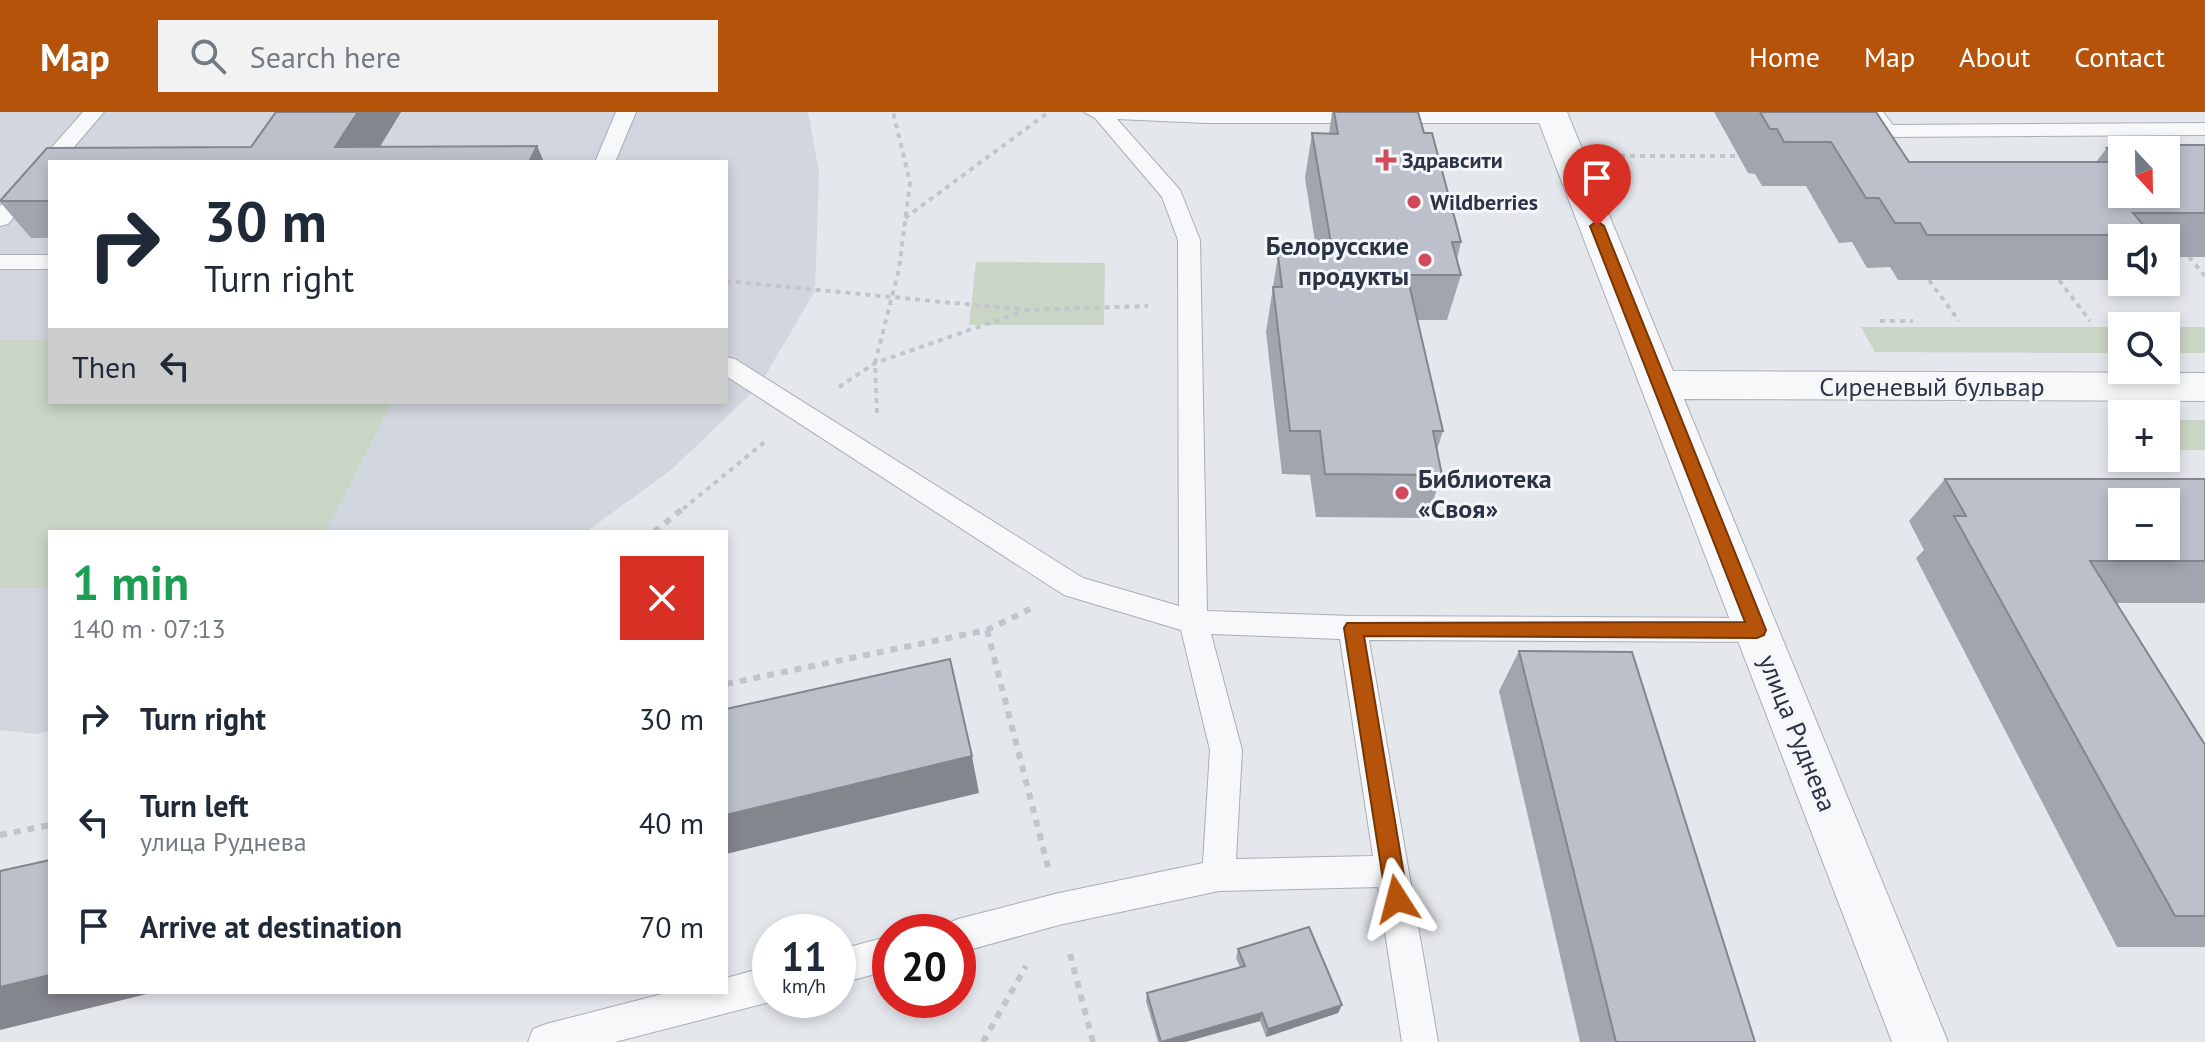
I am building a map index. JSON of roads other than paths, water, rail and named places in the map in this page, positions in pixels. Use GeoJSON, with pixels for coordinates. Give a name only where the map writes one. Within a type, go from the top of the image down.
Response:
{"type":"FeatureCollection","features":[{"type":"Feature","properties":{"kind":"street","name":"улица Руднева"},"geometry":{"type":"LineString","coordinates":[[1552,115],[1920,1042]]}},
{"type":"Feature","properties":{"kind":"street","name":"Сиреневый бульвар"},"geometry":{"type":"LineString","coordinates":[[1660,385],[2205,387]]}},
{"type":"Feature","properties":{"kind":"lane"},"geometry":{"type":"LineString","coordinates":[[52,160],[94,112]]}},
{"type":"Feature","properties":{"kind":"lane"},"geometry":{"type":"LineString","coordinates":[[606,160],[626,112]]}},
{"type":"Feature","properties":{"kind":"lane"},"geometry":{"type":"LineString","coordinates":[[1873,112],[1887,131],[2205,129]]}},
{"type":"Feature","properties":{"kind":"lane"},"geometry":{"type":"LineString","coordinates":[[2189,112],[2205,129]]}},
{"type":"Feature","properties":{"kind":"lane"},"geometry":{"type":"LineString","coordinates":[[1098,113],[1552,115]]}},
{"type":"Feature","properties":{"kind":"lane"},"geometry":{"type":"LineString","coordinates":[[1098,113],[1172,195],[1189,240],[1193,622],[1226,750],[1219,875]]}},
{"type":"Feature","properties":{"kind":"lane"},"geometry":{"type":"LineString","coordinates":[[0,219],[48,164]]}},
{"type":"Feature","properties":{"kind":"lane"},"geometry":{"type":"LineString","coordinates":[[0,262],[48,262]]}},
{"type":"Feature","properties":{"kind":"lane"},"geometry":{"type":"LineString","coordinates":[[728,366],[1074,587],[1193,622],[1353,628],[1757,630]]}},
{"type":"Feature","properties":{"kind":"lane"},"geometry":{"type":"LineString","coordinates":[[1353,628],[1420,1042]]}},
{"type":"Feature","properties":{"kind":"lane"},"geometry":{"type":"LineString","coordinates":[[976,931],[1059,909],[1219,875],[1392,871]]}},
{"type":"Feature","properties":{"kind":"lane"},"geometry":{"type":"LineString","coordinates":[[546,1042],[752,989]]}},
{"type":"Feature","properties":{"kind":"place","name":"Здравсити"},"geometry":{"type":"Point","coordinates":[1386,160]}},
{"type":"Feature","properties":{"kind":"place","name":"Wildberries"},"geometry":{"type":"Point","coordinates":[1414,202]}},
{"type":"Feature","properties":{"kind":"place","name":"Белорусские продукты"},"geometry":{"type":"Point","coordinates":[1425,260]}},
{"type":"Feature","properties":{"kind":"place","name":"Библиотека «Своя»"},"geometry":{"type":"Point","coordinates":[1402,493]}}]}
